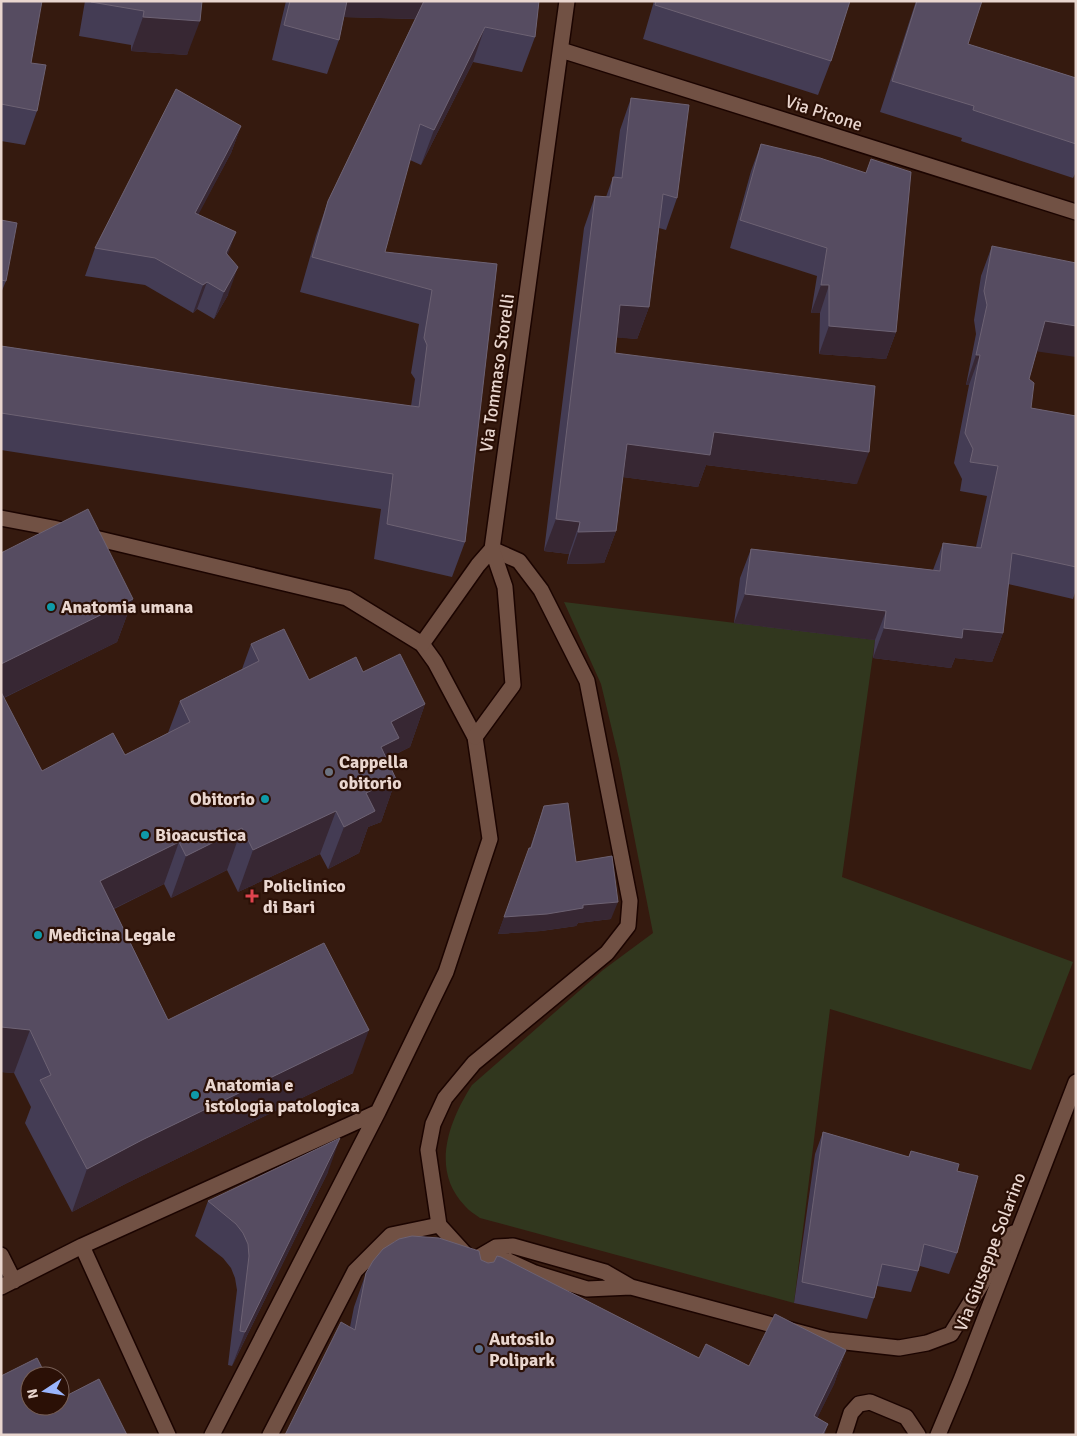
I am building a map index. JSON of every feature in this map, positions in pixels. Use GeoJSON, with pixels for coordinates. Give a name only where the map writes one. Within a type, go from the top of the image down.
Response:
{"type":"FeatureCollection","features":[{"type":"Feature","properties":{"kind":"street","name":"Via Tommaso Storelli"},"geometry":{"type":"LineString","coordinates":[[476,737],[513,685],[505,587],[492,549],[567,1]]}},
{"type":"Feature","properties":{"kind":"street","name":"Via Picone"},"geometry":{"type":"LineString","coordinates":[[561,50],[1076,212]]}},
{"type":"Feature","properties":{"kind":"street"},"geometry":{"type":"LineString","coordinates":[[1,518],[53,528],[347,598],[422,644],[435,662],[476,737],[490,839],[446,972],[378,1112],[212,1435]]}},
{"type":"Feature","properties":{"kind":"street"},"geometry":{"type":"LineString","coordinates":[[422,644],[478,565],[492,549],[519,561],[540,590],[587,681],[630,901],[628,926],[607,953],[474,1063],[446,1098],[433,1124],[428,1150],[439,1225],[477,1270]]}},
{"type":"Feature","properties":{"kind":"street","name":"Via Giuseppe Solarino"},"geometry":{"type":"LineString","coordinates":[[938,1435],[1076,1082]]}},
{"type":"Feature","properties":{"kind":"street"},"geometry":{"type":"LineString","coordinates":[[1,1255],[8,1284],[82,1246],[378,1112]]}},
{"type":"Feature","properties":{"kind":"street"},"geometry":{"type":"LineString","coordinates":[[477,1270],[496,1248],[513,1246],[605,1272],[632,1288],[828,1340],[899,1348],[927,1343],[952,1334],[1022,1219]]}},
{"type":"Feature","properties":{"kind":"street"},"geometry":{"type":"LineString","coordinates":[[270,1435],[355,1271],[391,1235],[439,1225]]}},
{"type":"Feature","properties":{"kind":"street"},"geometry":{"type":"LineString","coordinates":[[82,1246],[168,1435]]}},
{"type":"Feature","properties":{"kind":"street"},"geometry":{"type":"LineString","coordinates":[[477,1270],[504,1259],[535,1273],[587,1289],[632,1288]]}},
{"type":"Feature","properties":{"kind":"street"},"geometry":{"type":"LineString","coordinates":[[563,1298],[587,1289]]}},
{"type":"Feature","properties":{"kind":"street"},"geometry":{"type":"LineString","coordinates":[[844,1435],[851,1412],[860,1404],[870,1402],[906,1417],[918,1435]]}},
{"type":"Feature","properties":{"kind":"green space"},"geometry":{"type":"Polygon","coordinates":[[[564,602],[875,640],[842,877],[1073,962],[1031,1070],[830,1009],[794,1303],[480,1218],[465,1206],[454,1192],[448,1177],[446,1161],[450,1130],[456,1114],[472,1085],[603,970],[653,933],[619,759],[601,684],[564,602]]]}},
{"type":"Feature","properties":{"kind":"building"},"geometry":{"type":"Polygon","coordinates":[[[1,1],[42,1],[31,63],[46,65],[37,111],[1,104],[1,1]]]}},
{"type":"Feature","properties":{"kind":"building"},"geometry":{"type":"Polygon","coordinates":[[[92,1],[202,1],[200,21],[143,17],[144,11],[92,1]]]}},
{"type":"Feature","properties":{"kind":"building"},"geometry":{"type":"Polygon","coordinates":[[[290,1],[347,1],[339,40],[284,25],[290,1]]]}},
{"type":"Feature","properties":{"kind":"building"},"geometry":{"type":"Polygon","coordinates":[[[424,1],[539,1],[535,37],[485,27],[434,130],[420,124],[385,252],[497,264],[465,542],[387,524],[393,474],[1,413],[1,346],[419,407],[427,345],[424,338],[432,290],[312,257],[328,201],[424,1]]]}},
{"type":"Feature","properties":{"kind":"building"},"geometry":{"type":"Polygon","coordinates":[[[656,1],[850,1],[831,61],[655,5],[656,1]]]}},
{"type":"Feature","properties":{"kind":"building"},"geometry":{"type":"Polygon","coordinates":[[[917,1],[982,1],[968,44],[1076,78],[1076,144],[973,110],[974,106],[892,81],[917,1]]]}},
{"type":"Feature","properties":{"kind":"building"},"geometry":{"type":"Polygon","coordinates":[[[176,89],[241,126],[195,213],[236,232],[226,253],[238,267],[224,292],[207,282],[203,285],[155,258],[95,248],[176,89]]]}},
{"type":"Feature","properties":{"kind":"building"},"geometry":{"type":"Polygon","coordinates":[[[631,98],[689,105],[677,198],[663,194],[649,307],[620,305],[615,353],[875,386],[869,452],[714,432],[710,455],[627,444],[616,531],[578,532],[580,522],[556,519],[595,196],[610,197],[613,177],[622,178],[631,98]]]}},
{"type":"Feature","properties":{"kind":"building"},"geometry":{"type":"Polygon","coordinates":[[[761,144],[820,158],[866,173],[871,159],[911,172],[896,332],[829,326],[829,285],[821,285],[827,248],[740,220],[761,144]]]}},
{"type":"Feature","properties":{"kind":"building"},"geometry":{"type":"Polygon","coordinates":[[[1,220],[17,223],[6,281],[1,280],[1,220]]]}},
{"type":"Feature","properties":{"kind":"building"},"geometry":{"type":"Polygon","coordinates":[[[992,246],[1076,263],[1076,326],[1045,321],[1029,379],[1034,383],[1031,408],[1076,416],[1076,567],[1012,553],[1003,633],[963,629],[962,638],[884,628],[886,611],[745,594],[751,549],[940,571],[943,543],[981,548],[998,466],[970,462],[973,449],[965,433],[980,355],[976,355],[987,305],[984,291],[992,246]]]}},
{"type":"Feature","properties":{"kind":"building"},"geometry":{"type":"Polygon","coordinates":[[[88,509],[133,599],[1,664],[1,553],[88,509]]]}},
{"type":"Feature","properties":{"kind":"building"},"geometry":{"type":"Polygon","coordinates":[[[284,629],[309,680],[356,657],[363,672],[400,654],[425,704],[391,722],[399,738],[381,747],[396,779],[366,793],[375,811],[344,827],[336,811],[253,850],[242,828],[186,856],[179,842],[100,881],[168,1020],[324,943],[369,1030],[142,1140],[87,1169],[40,1080],[51,1075],[30,1030],[1,1027],[1,692],[42,771],[113,733],[125,755],[190,722],[180,701],[259,661],[251,644],[284,629]]]}},
{"type":"Feature","properties":{"kind":"building"},"geometry":{"type":"Polygon","coordinates":[[[568,803],[576,862],[612,856],[618,902],[583,905],[583,908],[547,914],[504,917],[529,848],[531,848],[544,806],[568,803]]]}},
{"type":"Feature","properties":{"kind":"building"},"geometry":{"type":"Polygon","coordinates":[[[823,1132],[909,1157],[911,1151],[959,1164],[957,1171],[978,1176],[957,1253],[924,1244],[918,1271],[882,1264],[874,1298],[802,1282],[823,1132]]]}},
{"type":"Feature","properties":{"kind":"building"},"geometry":{"type":"Polygon","coordinates":[[[340,1138],[245,1332],[240,1331],[249,1256],[248,1244],[236,1224],[208,1201],[340,1138]]]}},
{"type":"Feature","properties":{"kind":"building","name":"Autosilo Polipark"},"geometry":{"type":"Polygon","coordinates":[[[412,1236],[439,1238],[479,1251],[481,1260],[488,1263],[494,1262],[497,1256],[501,1257],[699,1358],[706,1344],[749,1366],[775,1314],[846,1350],[814,1416],[828,1424],[822,1435],[285,1435],[341,1322],[355,1330],[366,1273],[373,1261],[383,1249],[399,1239],[412,1236]]]}},
{"type":"Feature","properties":{"kind":"building"},"geometry":{"type":"Polygon","coordinates":[[[37,1358],[41,1366],[21,1366],[37,1358]]]}},
{"type":"Feature","properties":{"kind":"building"},"geometry":{"type":"Polygon","coordinates":[[[20,1366],[20,1416],[70,1416],[70,1394],[99,1379],[127,1435],[1,1435],[1,1376],[20,1366]]]}},
{"type":"Feature","properties":{"kind":"place","name":"Anatomia umana"},"geometry":{"type":"Point","coordinates":[51,607]}},
{"type":"Feature","properties":{"kind":"place","name":"Cappella obitorio"},"geometry":{"type":"Point","coordinates":[329,772]}},
{"type":"Feature","properties":{"kind":"place","name":"Obitorio"},"geometry":{"type":"Point","coordinates":[265,799]}},
{"type":"Feature","properties":{"kind":"place","name":"Bioacustica"},"geometry":{"type":"Point","coordinates":[145,835]}},
{"type":"Feature","properties":{"kind":"place","name":"Policlinico di Bari"},"geometry":{"type":"Point","coordinates":[252,896]}},
{"type":"Feature","properties":{"kind":"place","name":"Medicina Legale"},"geometry":{"type":"Point","coordinates":[38,935]}},
{"type":"Feature","properties":{"kind":"place","name":"Anatomia e istologia patologica"},"geometry":{"type":"Point","coordinates":[195,1095]}},
{"type":"Feature","properties":{"kind":"place","name":"Autosilo Polipark"},"geometry":{"type":"Point","coordinates":[479,1349]}}]}
